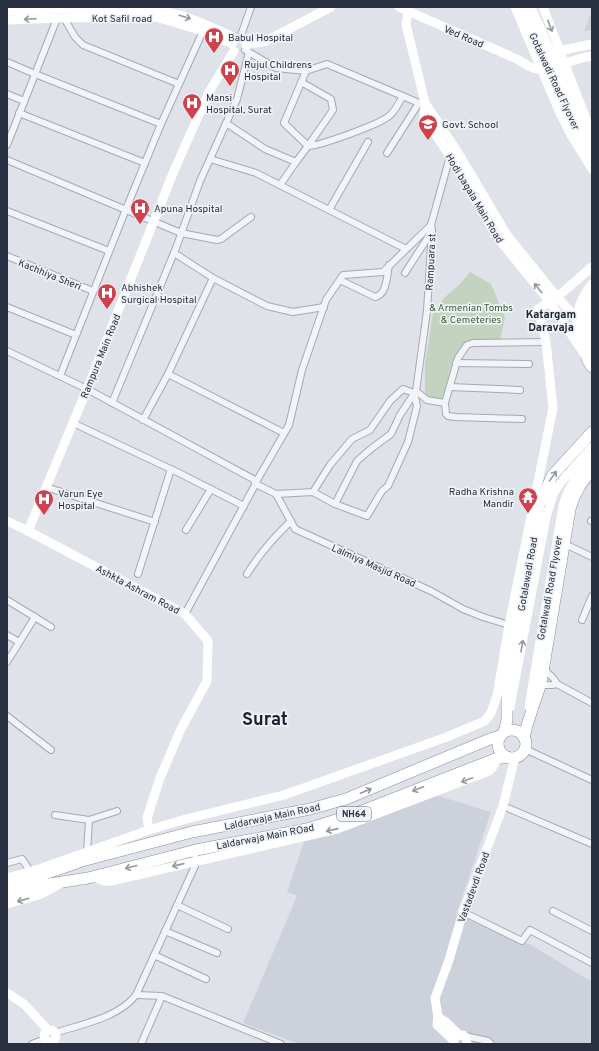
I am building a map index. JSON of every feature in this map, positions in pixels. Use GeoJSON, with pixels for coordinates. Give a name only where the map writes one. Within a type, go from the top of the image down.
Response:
{"type":"FeatureCollection","features":[{"type":"Feature","properties":{"kind":"highway","name":"Gotalawadi Road"},"geometry":{"type":"LineString","coordinates":[[502,734],[507,720],[508,683],[539,505],[552,476],[592,432]]}},
{"type":"Feature","properties":{"kind":"highway"},"geometry":{"type":"LineString","coordinates":[[524,738],[536,688],[544,669],[570,509],[574,495],[581,483],[592,470]]}},
{"type":"Feature","properties":{"kind":"highway"},"geometry":{"type":"LineString","coordinates":[[507,758],[498,748],[498,740],[502,734],[513,730],[518,731],[526,741],[525,749]]}},
{"type":"Feature","properties":{"kind":"highway","name":"Laldarwaja Main Road"},"geometry":{"type":"LineString","coordinates":[[83,856],[192,832],[310,809],[346,799],[502,734]]}},
{"type":"Feature","properties":{"kind":"highway","name":"NH64"},"geometry":{"type":"LineString","coordinates":[[507,758],[519,756],[525,749]]}},
{"type":"Feature","properties":{"kind":"highway","name":"Laldarwaja Main ROad"},"geometry":{"type":"LineString","coordinates":[[63,882],[196,856],[307,830],[507,758]]}},
{"type":"Feature","properties":{"kind":"highway","name":"NH64"},"geometry":{"type":"LineString","coordinates":[[7,886],[29,876],[83,856]]}},
{"type":"Feature","properties":{"kind":"highway","name":"NH64"},"geometry":{"type":"LineString","coordinates":[[7,895],[37,886],[63,882]]}},
{"type":"Feature","properties":{"kind":"main road"},"geometry":{"type":"LineString","coordinates":[[240,46],[266,41],[331,7]]}},
{"type":"Feature","properties":{"kind":"main road","name":"Ved Road"},"geometry":{"type":"LineString","coordinates":[[399,7],[410,9],[519,60],[528,66],[541,69]]}},
{"type":"Feature","properties":{"kind":"main road"},"geometry":{"type":"LineString","coordinates":[[515,7],[568,129],[592,169]]}},
{"type":"Feature","properties":{"kind":"main road","name":"Gotalwadi Road Flyover"},"geometry":{"type":"LineString","coordinates":[[522,7],[578,131],[592,154]]}},
{"type":"Feature","properties":{"kind":"main road","name":"Gotalwadi Road Flyover"},"geometry":{"type":"LineString","coordinates":[[531,7],[585,130],[592,141]]}},
{"type":"Feature","properties":{"kind":"main road"},"geometry":{"type":"LineString","coordinates":[[543,7],[588,124],[592,129]]}},
{"type":"Feature","properties":{"kind":"main road","name":"Kot Safil road"},"geometry":{"type":"LineString","coordinates":[[7,20],[154,8],[206,24],[240,46]]}},
{"type":"Feature","properties":{"kind":"main road","name":"Hodi bagala Main Road"},"geometry":{"type":"LineString","coordinates":[[410,9],[406,24],[422,103],[453,154],[553,299],[591,362]]}},
{"type":"Feature","properties":{"kind":"main road","name":"Kot Safil road"},"geometry":{"type":"LineString","coordinates":[[7,11],[60,15],[156,17],[203,31],[240,46]]}},
{"type":"Feature","properties":{"kind":"main road"},"geometry":{"type":"LineString","coordinates":[[519,60],[559,50],[592,44]]}},
{"type":"Feature","properties":{"kind":"main road","name":"Rampura Main Road"},"geometry":{"type":"LineString","coordinates":[[28,531],[154,221],[209,92],[240,46]]}},
{"type":"Feature","properties":{"kind":"main road"},"geometry":{"type":"LineString","coordinates":[[541,69],[592,56]]}},
{"type":"Feature","properties":{"kind":"main road"},"geometry":{"type":"LineString","coordinates":[[83,856],[149,830],[186,819],[284,796],[444,738],[485,721],[491,713],[497,696],[509,625],[553,408],[546,342],[538,309],[553,299],[592,267]]}},
{"type":"Feature","properties":{"kind":"main road"},"geometry":{"type":"LineString","coordinates":[[591,362],[579,336],[577,314],[584,295],[592,284]]}},
{"type":"Feature","properties":{"kind":"main road"},"geometry":{"type":"LineString","coordinates":[[592,296],[586,308],[585,316],[587,334],[592,344]]}},
{"type":"Feature","properties":{"kind":"main road","name":"Hodi bagala Main Road"},"geometry":{"type":"LineString","coordinates":[[553,299],[592,335]]}},
{"type":"Feature","properties":{"kind":"main road"},"geometry":{"type":"LineString","coordinates":[[592,316],[592,326]]}},
{"type":"Feature","properties":{"kind":"main road","name":"Gotalwadi Road Flyover"},"geometry":{"type":"LineString","coordinates":[[507,720],[546,517],[550,503],[561,482],[592,447]]}},
{"type":"Feature","properties":{"kind":"main road","name":"Gotalwadi Road Flyover"},"geometry":{"type":"LineString","coordinates":[[536,688],[563,506],[566,494],[572,483],[592,458]]}},
{"type":"Feature","properties":{"kind":"main road","name":"Ashkta Ashram Road"},"geometry":{"type":"LineString","coordinates":[[7,521],[185,614],[208,641],[207,681],[181,729],[160,778],[147,818],[149,830]]}},
{"type":"Feature","properties":{"kind":"main road","name":"Vastadevdi Road"},"geometry":{"type":"LineString","coordinates":[[460,1040],[437,1025],[438,1017],[435,998],[449,960],[463,912],[503,806],[507,758]]}},
{"type":"Feature","properties":{"kind":"main road"},"geometry":{"type":"LineString","coordinates":[[7,878],[29,876]]}},
{"type":"Feature","properties":{"kind":"main road"},"geometry":{"type":"LineString","coordinates":[[7,904],[39,895],[63,882]]}},
{"type":"Feature","properties":{"kind":"main road"},"geometry":{"type":"LineString","coordinates":[[7,992],[24,1004],[53,1037]]}},
{"type":"Feature","properties":{"kind":"street"},"geometry":{"type":"LineString","coordinates":[[112,403],[174,253],[200,181],[237,99],[240,46],[251,7]]}},
{"type":"Feature","properties":{"kind":"street"},"geometry":{"type":"LineString","coordinates":[[7,145],[60,15]]}},
{"type":"Feature","properties":{"kind":"street"},"geometry":{"type":"LineString","coordinates":[[60,15],[75,37],[83,45],[179,84]]}},
{"type":"Feature","properties":{"kind":"street"},"geometry":{"type":"LineString","coordinates":[[60,376],[161,124],[203,31]]}},
{"type":"Feature","properties":{"kind":"street"},"geometry":{"type":"LineString","coordinates":[[240,46],[276,68],[306,71],[327,64],[422,103],[387,153]]}},
{"type":"Feature","properties":{"kind":"street"},"geometry":{"type":"LineString","coordinates":[[7,62],[161,124]]}},
{"type":"Feature","properties":{"kind":"street"},"geometry":{"type":"LineString","coordinates":[[306,71],[284,123],[308,146],[314,146],[334,139],[390,116],[403,96]]}},
{"type":"Feature","properties":{"kind":"street"},"geometry":{"type":"LineString","coordinates":[[280,185],[333,110],[331,99],[301,82]]}},
{"type":"Feature","properties":{"kind":"street"},"geometry":{"type":"LineString","coordinates":[[7,94],[24,101]]}},
{"type":"Feature","properties":{"kind":"street"},"geometry":{"type":"LineString","coordinates":[[19,114],[145,163]]}},
{"type":"Feature","properties":{"kind":"street"},"geometry":{"type":"LineString","coordinates":[[226,123],[265,149],[296,162]]}},
{"type":"Feature","properties":{"kind":"street"},"geometry":{"type":"LineString","coordinates":[[329,210],[368,142]]}},
{"type":"Feature","properties":{"kind":"street"},"geometry":{"type":"LineString","coordinates":[[185,614],[289,425],[302,370],[326,300],[343,275],[383,272],[431,224],[453,154]]}},
{"type":"Feature","properties":{"kind":"street"},"geometry":{"type":"LineString","coordinates":[[210,159],[256,173],[406,249]]}},
{"type":"Feature","properties":{"kind":"street"},"geometry":{"type":"LineString","coordinates":[[7,160],[181,232],[221,240],[250,217]]}},
{"type":"Feature","properties":{"kind":"street"},"geometry":{"type":"LineString","coordinates":[[7,211],[109,252]]}},
{"type":"Feature","properties":{"kind":"street","name":"Rampuara st"},"geometry":{"type":"LineString","coordinates":[[415,392],[427,311],[432,231],[431,224]]}},
{"type":"Feature","properties":{"kind":"street"},"geometry":{"type":"LineString","coordinates":[[405,273],[432,231]]}},
{"type":"Feature","properties":{"kind":"street"},"geometry":{"type":"LineString","coordinates":[[174,253],[213,278],[267,306],[288,312],[324,307]]}},
{"type":"Feature","properties":{"kind":"street","name":"Kachhiya Sheri"},"geometry":{"type":"LineString","coordinates":[[7,256],[93,291]]}},
{"type":"Feature","properties":{"kind":"street"},"geometry":{"type":"LineString","coordinates":[[340,280],[375,296],[379,296],[384,289],[389,265]]}},
{"type":"Feature","properties":{"kind":"street"},"geometry":{"type":"LineString","coordinates":[[143,420],[168,374],[213,278]]}},
{"type":"Feature","properties":{"kind":"street"},"geometry":{"type":"LineString","coordinates":[[7,307],[76,335]]}},
{"type":"Feature","properties":{"kind":"street"},"geometry":{"type":"LineString","coordinates":[[522,419],[456,418],[448,416],[446,414],[445,403],[456,363],[466,345],[473,343],[546,342]]}},
{"type":"Feature","properties":{"kind":"street"},"geometry":{"type":"LineString","coordinates":[[7,351],[87,389],[254,479],[256,483],[276,494],[313,492],[335,504],[367,516],[382,491],[388,486],[408,442],[416,406],[415,392]]}},
{"type":"Feature","properties":{"kind":"street"},"geometry":{"type":"LineString","coordinates":[[456,363],[529,364]]}},
{"type":"Feature","properties":{"kind":"street"},"geometry":{"type":"LineString","coordinates":[[168,374],[284,433]]}},
{"type":"Feature","properties":{"kind":"street"},"geometry":{"type":"LineString","coordinates":[[450,387],[520,390]]}},
{"type":"Feature","properties":{"kind":"street"},"geometry":{"type":"LineString","coordinates":[[313,492],[330,465],[352,439],[370,430],[390,401],[403,389],[415,392],[427,400],[445,403]]}},
{"type":"Feature","properties":{"kind":"street"},"geometry":{"type":"LineString","coordinates":[[335,504],[357,461],[391,434],[400,415],[415,392]]}},
{"type":"Feature","properties":{"kind":"street"},"geometry":{"type":"LineString","coordinates":[[73,423],[244,506]]}},
{"type":"Feature","properties":{"kind":"street"},"geometry":{"type":"LineString","coordinates":[[138,574],[172,470]]}},
{"type":"Feature","properties":{"kind":"street"},"geometry":{"type":"LineString","coordinates":[[46,487],[155,522]]}},
{"type":"Feature","properties":{"kind":"street"},"geometry":{"type":"LineString","coordinates":[[186,530],[211,489]]}},
{"type":"Feature","properties":{"kind":"street","name":"Lalmiya Masjid Road"},"geometry":{"type":"LineString","coordinates":[[276,494],[295,529],[431,591],[463,609],[509,625]]}},
{"type":"Feature","properties":{"kind":"street"},"geometry":{"type":"LineString","coordinates":[[246,574],[259,554],[291,521]]}},
{"type":"Feature","properties":{"kind":"street"},"geometry":{"type":"LineString","coordinates":[[565,544],[592,557]]}},
{"type":"Feature","properties":{"kind":"street"},"geometry":{"type":"LineString","coordinates":[[582,620],[592,596]]}},
{"type":"Feature","properties":{"kind":"street"},"geometry":{"type":"LineString","coordinates":[[7,600],[51,628]]}},
{"type":"Feature","properties":{"kind":"street"},"geometry":{"type":"LineString","coordinates":[[7,662],[35,618]]}},
{"type":"Feature","properties":{"kind":"street"},"geometry":{"type":"LineString","coordinates":[[7,635],[19,642]]}},
{"type":"Feature","properties":{"kind":"street"},"geometry":{"type":"LineString","coordinates":[[544,669],[557,684],[592,703]]}},
{"type":"Feature","properties":{"kind":"street"},"geometry":{"type":"LineString","coordinates":[[536,688],[557,684]]}},
{"type":"Feature","properties":{"kind":"street"},"geometry":{"type":"LineString","coordinates":[[7,716],[51,750]]}},
{"type":"Feature","properties":{"kind":"street"},"geometry":{"type":"LineString","coordinates":[[525,749],[592,780]]}},
{"type":"Feature","properties":{"kind":"street"},"geometry":{"type":"LineString","coordinates":[[503,806],[592,844]]}},
{"type":"Feature","properties":{"kind":"street"},"geometry":{"type":"LineString","coordinates":[[55,815],[88,820],[117,811]]}},
{"type":"Feature","properties":{"kind":"street"},"geometry":{"type":"LineString","coordinates":[[186,819],[192,832]]}},
{"type":"Feature","properties":{"kind":"street"},"geometry":{"type":"LineString","coordinates":[[83,856],[88,820]]}},
{"type":"Feature","properties":{"kind":"street"},"geometry":{"type":"LineString","coordinates":[[32,1044],[118,1011],[129,1004],[136,995],[195,866],[196,856]]}},
{"type":"Feature","properties":{"kind":"street"},"geometry":{"type":"LineString","coordinates":[[7,863],[22,859],[29,876]]}},
{"type":"Feature","properties":{"kind":"street"},"geometry":{"type":"LineString","coordinates":[[177,905],[228,928]]}},
{"type":"Feature","properties":{"kind":"street"},"geometry":{"type":"LineString","coordinates":[[553,911],[592,931]]}},
{"type":"Feature","properties":{"kind":"street"},"geometry":{"type":"LineString","coordinates":[[463,912],[522,941],[530,930],[592,963]]}},
{"type":"Feature","properties":{"kind":"street"},"geometry":{"type":"LineString","coordinates":[[165,931],[217,953]]}},
{"type":"Feature","properties":{"kind":"street"},"geometry":{"type":"LineString","coordinates":[[154,956],[206,978]]}},
{"type":"Feature","properties":{"kind":"street"},"geometry":{"type":"LineString","coordinates":[[136,995],[162,996],[281,1044]]}},
{"type":"Feature","properties":{"kind":"street"},"geometry":{"type":"LineString","coordinates":[[141,1044],[162,996]]}},
{"type":"Feature","properties":{"kind":"street"},"geometry":{"type":"LineString","coordinates":[[460,1040],[488,1041],[492,1044]]}},
{"type":"Feature","properties":{"kind":"shaded area"},"geometry":{"type":"Polygon","coordinates":[[[592,11],[592,30],[584,31],[592,11]]]}},
{"type":"Feature","properties":{"kind":"shaded area"},"geometry":{"type":"Polygon","coordinates":[[[436,795],[491,812],[456,915],[531,945],[592,982],[592,1044],[299,1044],[243,1023],[297,896],[287,892],[305,839],[436,795]]]}},
{"type":"Feature","properties":{"kind":"green space","name":"& Armenian Tombs & Cemeteries"},"geometry":{"type":"Polygon","coordinates":[[[470,272],[491,284],[505,317],[500,340],[466,344],[444,401],[425,396],[425,364],[433,313],[445,297],[459,285],[470,272]]]}},
{"type":"Feature","properties":{"kind":"place","name":"Babul Hospital"},"geometry":{"type":"Point","coordinates":[214,54]}},
{"type":"Feature","properties":{"kind":"place","name":"Rujul Childrens Hospital"},"geometry":{"type":"Point","coordinates":[230,87]}},
{"type":"Feature","properties":{"kind":"place","name":"Mansi Hospital, Surat"},"geometry":{"type":"Point","coordinates":[192,120]}},
{"type":"Feature","properties":{"kind":"place","name":"Govt. School"},"geometry":{"type":"Point","coordinates":[428,141]}},
{"type":"Feature","properties":{"kind":"place","name":"Apuna Hospital"},"geometry":{"type":"Point","coordinates":[140,225]}},
{"type":"Feature","properties":{"kind":"place","name":"Abhishek Surgical Hospital"},"geometry":{"type":"Point","coordinates":[107,310]}},
{"type":"Feature","properties":{"kind":"place","name":"Radha Krishna Mandir"},"geometry":{"type":"Point","coordinates":[528,514]}},
{"type":"Feature","properties":{"kind":"place","name":"Varun Eye Hospital"},"geometry":{"type":"Point","coordinates":[44,516]}},
{"type":"Feature","properties":{"kind":"district","name":"Katargam Daravaja"},"geometry":{"type":"Point","coordinates":[551,320]}},
{"type":"Feature","properties":{"kind":"district","name":"Surat"},"geometry":{"type":"Point","coordinates":[265,719]}}]}
